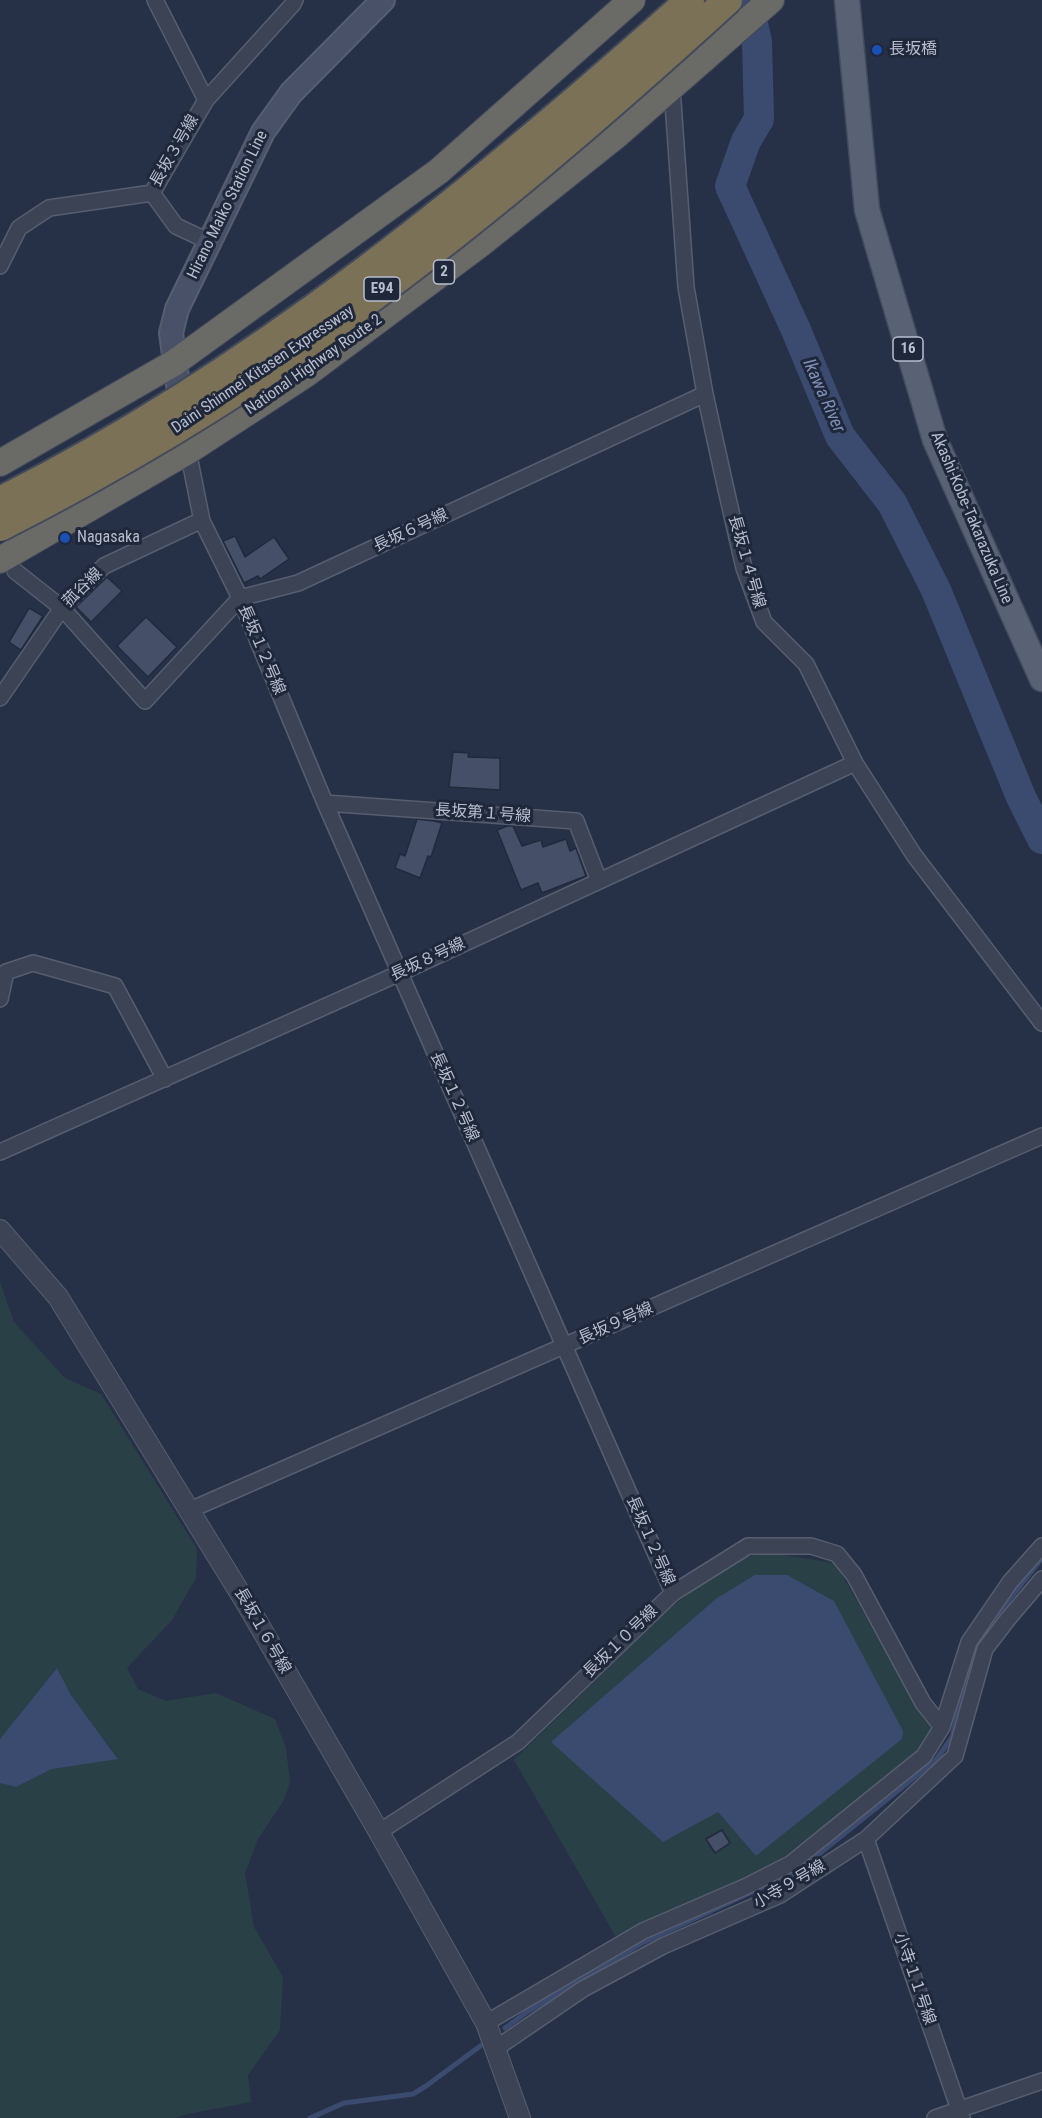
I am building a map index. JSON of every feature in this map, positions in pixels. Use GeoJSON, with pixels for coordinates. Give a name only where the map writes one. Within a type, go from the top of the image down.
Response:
{"type":"FeatureCollection","features":[{"type":"Feature","properties":{"kind":"highway"},"geometry":{"type":"LineString","coordinates":[[6,454],[174,363],[439,171],[632,0]]}},
{"type":"Feature","properties":{"kind":"highway","name":"Daini Shinmei Kitasen Expressway"},"geometry":{"type":"LineString","coordinates":[[0,501],[133,427],[233,364],[314,308],[497,168],[690,0]]}},
{"type":"Feature","properties":{"kind":"highway","name":"Daini Shinmei Kitasen Expressway"},"geometry":{"type":"LineString","coordinates":[[0,528],[149,446],[326,331],[516,185],[728,0]]}},
{"type":"Feature","properties":{"kind":"highway","name":"National Highway Route 2"},"geometry":{"type":"LineString","coordinates":[[7,565],[306,374],[479,245],[679,82],[771,0]]}},
{"type":"Feature","properties":{"kind":"main road","name":"Hirano Maiko Station Line"},"geometry":{"type":"LineString","coordinates":[[188,451],[171,333],[177,309],[262,132],[291,93],[382,0]]}},
{"type":"Feature","properties":{"kind":"main road","name":"Akashi-Kobe-Takarazuka Line"},"geometry":{"type":"LineString","coordinates":[[847,0],[867,210],[935,440],[1042,679]]}},
{"type":"Feature","properties":{"kind":"street"},"geometry":{"type":"LineString","coordinates":[[155,0],[206,100]]}},
{"type":"Feature","properties":{"kind":"street","name":"長坂３号線"},"geometry":{"type":"LineString","coordinates":[[0,266],[19,228],[49,208],[152,193],[206,100],[295,0]]}},
{"type":"Feature","properties":{"kind":"street","name":"長坂１４号線"},"geometry":{"type":"LineString","coordinates":[[679,82],[686,287],[705,394],[744,568],[764,622],[806,664],[855,763],[914,855],[1042,1023]]}},
{"type":"Feature","properties":{"kind":"street"},"geometry":{"type":"LineString","coordinates":[[152,193],[176,226],[210,242]]}},
{"type":"Feature","properties":{"kind":"street","name":"長坂６号線"},"geometry":{"type":"LineString","coordinates":[[240,598],[298,583],[705,394]]}},
{"type":"Feature","properties":{"kind":"street","name":"長坂１２号線"},"geometry":{"type":"LineString","coordinates":[[188,451],[201,520],[240,598],[325,803],[673,1593]]}},
{"type":"Feature","properties":{"kind":"street","name":"菰谷線"},"geometry":{"type":"LineString","coordinates":[[0,698],[62,608],[104,566],[201,520]]}},
{"type":"Feature","properties":{"kind":"street"},"geometry":{"type":"LineString","coordinates":[[7,565],[62,608],[145,701],[240,598]]}},
{"type":"Feature","properties":{"kind":"street","name":"長坂８号線"},"geometry":{"type":"LineString","coordinates":[[0,1152],[400,973],[855,763]]}},
{"type":"Feature","properties":{"kind":"street","name":"長坂第１号線"},"geometry":{"type":"LineString","coordinates":[[325,803],[576,821],[599,881]]}},
{"type":"Feature","properties":{"kind":"street"},"geometry":{"type":"LineString","coordinates":[[0,999],[3,969],[33,963],[115,986],[165,1078]]}},
{"type":"Feature","properties":{"kind":"street","name":"長坂９号線"},"geometry":{"type":"LineString","coordinates":[[190,1510],[1042,1136]]}},
{"type":"Feature","properties":{"kind":"street","name":"長坂１６号線"},"geometry":{"type":"LineString","coordinates":[[0,1230],[58,1297],[190,1510],[379,1832],[486,2023],[495,2049]]}},
{"type":"Feature","properties":{"kind":"street","name":"長坂１０号線"},"geometry":{"type":"LineString","coordinates":[[379,1832],[519,1742],[673,1593],[748,1546],[811,1546],[837,1554],[854,1575],[923,1703],[942,1727]]}},
{"type":"Feature","properties":{"kind":"street"},"geometry":{"type":"LineString","coordinates":[[486,2023],[643,1931],[750,1896],[924,1756],[942,1727],[969,1642],[1010,1582],[1042,1546]]}},
{"type":"Feature","properties":{"kind":"street","name":"小寺９号線"},"geometry":{"type":"LineString","coordinates":[[495,2049],[583,1989],[750,1896],[780,1895],[866,1839],[955,1756],[985,1649],[1042,1579]]}},
{"type":"Feature","properties":{"kind":"street","name":"小寺１１号線"},"geometry":{"type":"LineString","coordinates":[[866,1839],[960,2114]]}},
{"type":"Feature","properties":{"kind":"street"},"geometry":{"type":"LineString","coordinates":[[495,2049],[520,2118]]}},
{"type":"Feature","properties":{"kind":"street"},"geometry":{"type":"LineString","coordinates":[[935,2118],[960,2114],[1042,2081]]}},
{"type":"Feature","properties":{"kind":"green space"},"geometry":{"type":"Polygon","coordinates":[[[0,1282],[14,1322],[65,1378],[101,1394],[197,1549],[196,1578],[172,1620],[127,1668],[138,1689],[166,1701],[216,1693],[275,1719],[286,1748],[290,1782],[284,1800],[258,1839],[245,1873],[254,1927],[283,1977],[280,2030],[248,2075],[251,2102],[175,2118],[0,2118],[0,1783],[16,1787],[52,1769],[118,1758],[71,1695],[57,1668],[0,1739],[0,1282]]]}},
{"type":"Feature","properties":{"kind":"green space"},"geometry":{"type":"Polygon","coordinates":[[[764,1552],[835,1563],[917,1706],[936,1730],[920,1753],[775,1863],[617,1939],[514,1760],[672,1606],[734,1561],[764,1552]],[[902,1738],[718,1812],[756,1856],[902,1738]]]}},
{"type":"Feature","properties":{"kind":"water"},"geometry":{"type":"Polygon","coordinates":[[[755,1575],[787,1575],[834,1601],[903,1731],[902,1739],[756,1856],[718,1812],[663,1842],[551,1742],[717,1598],[755,1575]]]}},
{"type":"Feature","properties":{"kind":"water"},"geometry":{"type":"Polygon","coordinates":[[[57,1668],[71,1695],[118,1759],[52,1769],[16,1787],[0,1783],[0,1739],[57,1668]]]}},
{"type":"Feature","properties":{"kind":"building"},"geometry":{"type":"Polygon","coordinates":[[[235,536],[245,557],[274,537],[289,559],[260,579],[258,576],[244,583],[223,541],[235,536]]]}},
{"type":"Feature","properties":{"kind":"building"},"geometry":{"type":"Polygon","coordinates":[[[107,577],[122,591],[91,622],[76,607],[107,577]]]}},
{"type":"Feature","properties":{"kind":"building"},"geometry":{"type":"Polygon","coordinates":[[[29,608],[43,616],[21,650],[9,642],[29,608]]]}},
{"type":"Feature","properties":{"kind":"building"},"geometry":{"type":"Polygon","coordinates":[[[146,617],[177,647],[148,677],[117,646],[146,617]]]}},
{"type":"Feature","properties":{"kind":"building"},"geometry":{"type":"Polygon","coordinates":[[[453,752],[469,753],[468,757],[500,758],[500,790],[449,787],[453,752]]]}},
{"type":"Feature","properties":{"kind":"building"},"geometry":{"type":"Polygon","coordinates":[[[417,819],[442,823],[431,857],[428,856],[420,878],[395,868],[400,854],[405,856],[417,819]]]}},
{"type":"Feature","properties":{"kind":"building"},"geometry":{"type":"Polygon","coordinates":[[[513,826],[522,846],[541,840],[543,847],[566,839],[570,851],[576,848],[586,876],[542,893],[538,883],[521,890],[497,830],[513,826]]]}},
{"type":"Feature","properties":{"kind":"building"},"geometry":{"type":"Polygon","coordinates":[[[722,1830],[730,1843],[715,1853],[706,1839],[722,1830]]]}},
{"type":"Feature","properties":{"kind":"waterway","name":"Ikawa River"},"geometry":{"type":"LineString","coordinates":[[748,0],[757,42],[759,119],[746,141],[730,186],[796,330],[840,436],[892,503],[936,590],[1021,797],[1042,839]]}},
{"type":"Feature","properties":{"kind":"waterway"},"geometry":{"type":"LineString","coordinates":[[986,1629],[1042,1558]]}},
{"type":"Feature","properties":{"kind":"waterway"},"geometry":{"type":"LineString","coordinates":[[505,2028],[527,2012],[640,1944],[799,1870],[936,1760],[952,1737],[971,1658],[981,1636]]}},
{"type":"Feature","properties":{"kind":"waterway"},"geometry":{"type":"LineString","coordinates":[[310,2118],[344,2103],[413,2094],[483,2044]]}},
{"type":"Feature","properties":{"kind":"place","name":"長坂橋"},"geometry":{"type":"Point","coordinates":[877,50]}},
{"type":"Feature","properties":{"kind":"place","name":"Nagasaka"},"geometry":{"type":"Point","coordinates":[65,538]}}]}
